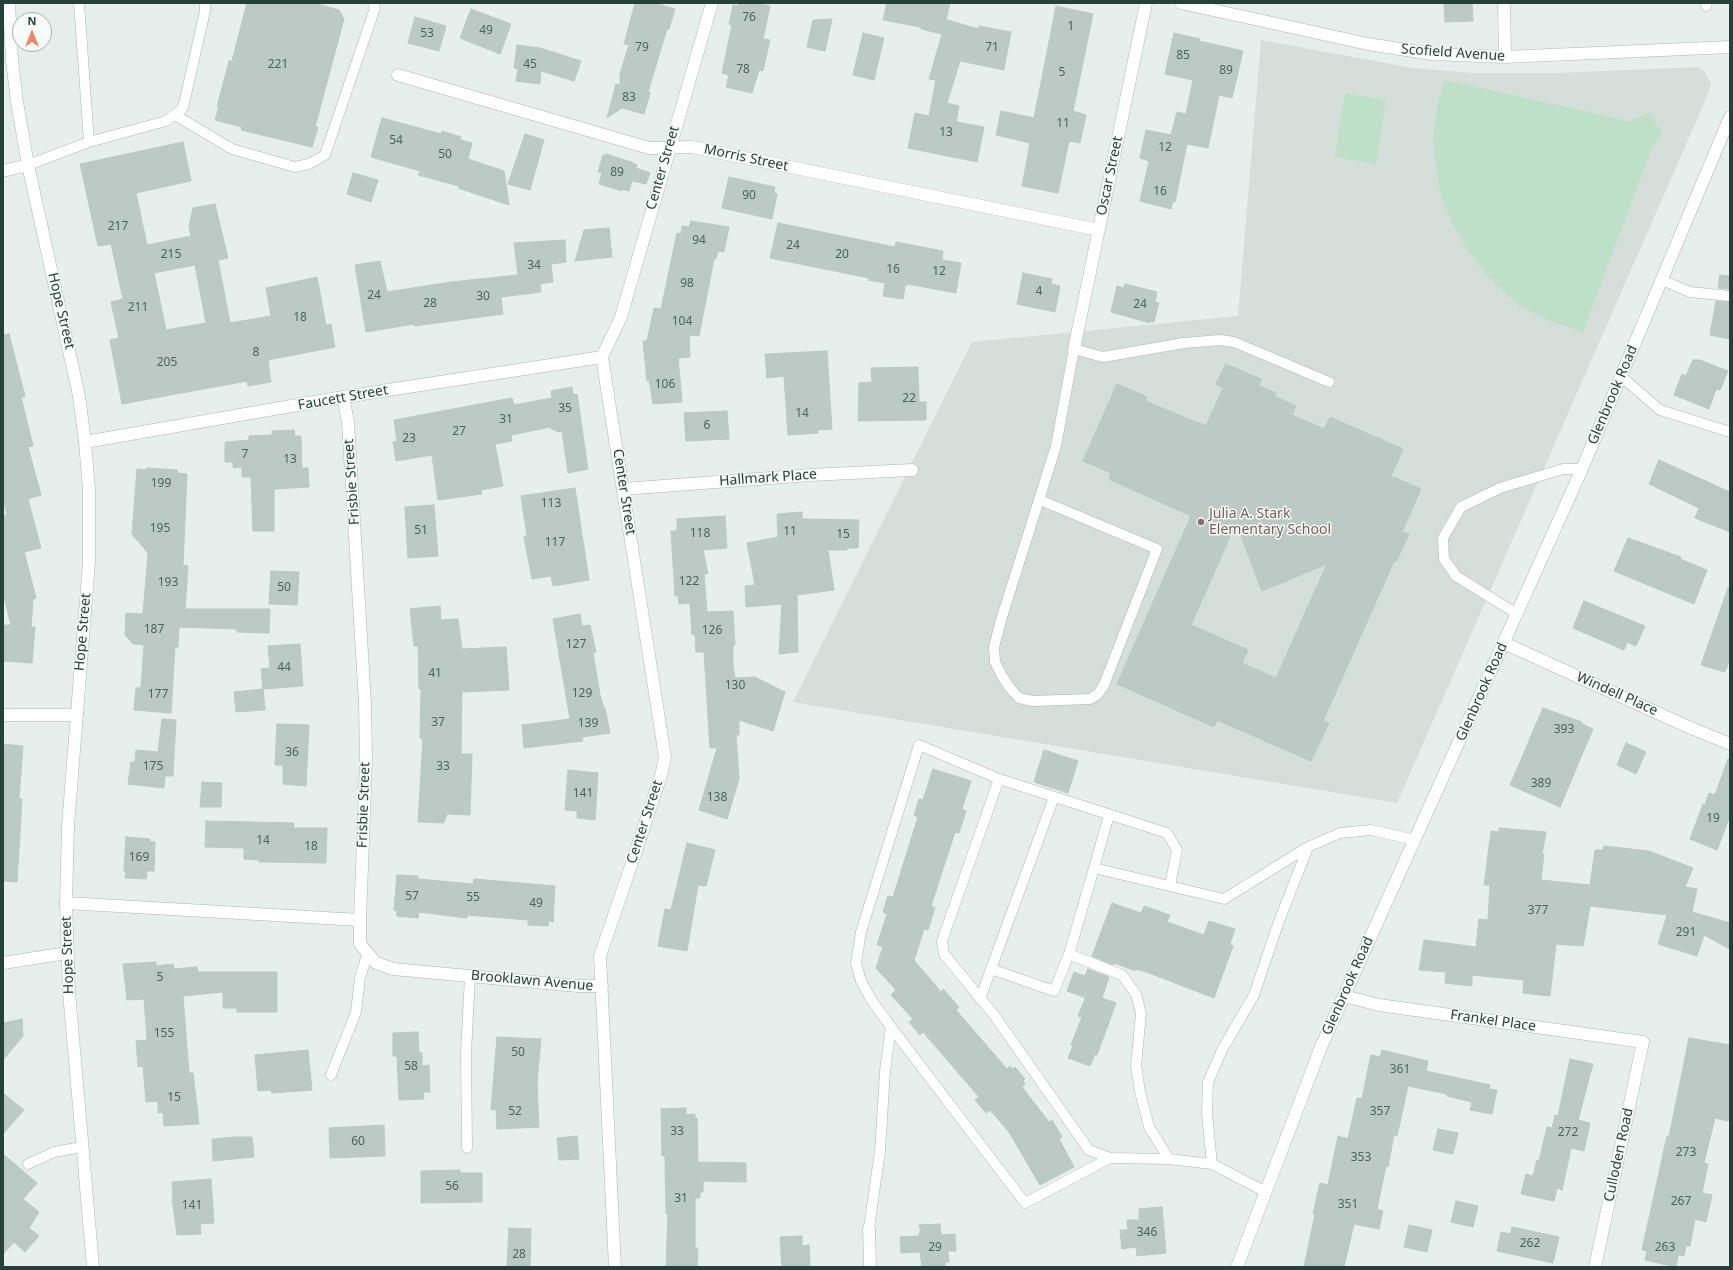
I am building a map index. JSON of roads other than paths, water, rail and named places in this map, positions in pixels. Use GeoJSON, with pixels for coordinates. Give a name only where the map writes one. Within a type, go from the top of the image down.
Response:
{"type":"FeatureCollection","features":[{"type":"Feature","properties":{"kind":"street","name":"Hope Street"},"geometry":{"type":"LineString","coordinates":[[9,3],[12,60],[28,165],[72,358],[85,442],[90,523],[89,554],[68,826],[66,902],[67,953],[92,1267]]}},
{"type":"Feature","properties":{"kind":"street","name":"Center Street"},"geometry":{"type":"LineString","coordinates":[[602,986],[600,956],[638,847],[665,757],[602,357],[620,317],[712,3]]}},
{"type":"Feature","properties":{"kind":"street","name":"Oscar Street"},"geometry":{"type":"LineString","coordinates":[[1074,349],[1146,3]]}},
{"type":"Feature","properties":{"kind":"street","name":"Scofield Avenue"},"geometry":{"type":"LineString","coordinates":[[1180,3],[1368,44],[1432,54],[1505,57],[1730,47]]}},
{"type":"Feature","properties":{"kind":"street"},"geometry":{"type":"LineString","coordinates":[[1504,3],[1505,57]]}},
{"type":"Feature","properties":{"kind":"street","name":"Morris Street"},"geometry":{"type":"LineString","coordinates":[[398,75],[650,148],[692,147],[1098,230]]}},
{"type":"Feature","properties":{"kind":"street","name":"Glenbrook Road"},"geometry":{"type":"LineString","coordinates":[[1237,1267],[1288,1130],[1344,996],[1582,469],[1622,377],[1730,117]]}},
{"type":"Feature","properties":{"kind":"street"},"geometry":{"type":"LineString","coordinates":[[3,171],[28,165]]}},
{"type":"Feature","properties":{"kind":"street","name":"Faucett Street"},"geometry":{"type":"LineString","coordinates":[[85,442],[343,397],[602,357]]}},
{"type":"Feature","properties":{"kind":"street","name":"Frisbie Street"},"geometry":{"type":"LineString","coordinates":[[343,397],[348,422],[365,703],[366,760],[360,920]]}},
{"type":"Feature","properties":{"kind":"street","name":"Hallmark Place"},"geometry":{"type":"LineString","coordinates":[[623,489],[810,475],[912,470]]}},
{"type":"Feature","properties":{"kind":"street","name":"Windell Place"},"geometry":{"type":"LineString","coordinates":[[1504,643],[1684,725],[1730,744]]}},
{"type":"Feature","properties":{"kind":"street"},"geometry":{"type":"LineString","coordinates":[[3,714],[77,715]]}},
{"type":"Feature","properties":{"kind":"street"},"geometry":{"type":"LineString","coordinates":[[66,902],[360,920],[360,944],[367,955]]}},
{"type":"Feature","properties":{"kind":"street"},"geometry":{"type":"LineString","coordinates":[[3,963],[67,953]]}},
{"type":"Feature","properties":{"kind":"street","name":"Brooklawn Avenue"},"geometry":{"type":"LineString","coordinates":[[367,955],[380,966],[393,970],[578,986],[602,986],[614,1267]]}},
{"type":"Feature","properties":{"kind":"street","name":"Frankel Place"},"geometry":{"type":"LineString","coordinates":[[1344,996],[1380,1005],[1643,1042]]}},
{"type":"Feature","properties":{"kind":"street","name":"Culloden Road"},"geometry":{"type":"LineString","coordinates":[[1595,1267],[1643,1042]]}},
{"type":"Feature","properties":{"kind":"street"},"geometry":{"type":"LineString","coordinates":[[869,1228],[870,1267]]}},
{"type":"Feature","properties":{"kind":"lane"},"geometry":{"type":"LineString","coordinates":[[79,3],[89,142]]}},
{"type":"Feature","properties":{"kind":"lane"},"geometry":{"type":"LineString","coordinates":[[28,165],[89,142],[166,121],[183,108],[205,11],[205,3]]}},
{"type":"Feature","properties":{"kind":"lane"},"geometry":{"type":"LineString","coordinates":[[174,115],[232,149],[295,167],[314,161],[325,155],[375,8],[372,3]]}},
{"type":"Feature","properties":{"kind":"lane"},"geometry":{"type":"LineString","coordinates":[[1662,280],[1690,292],[1730,296]]}},
{"type":"Feature","properties":{"kind":"lane"},"geometry":{"type":"LineString","coordinates":[[1040,500],[1157,549],[1104,685],[1098,694],[1090,699],[1069,701],[1033,701],[1019,698],[1002,676],[995,662],[994,647],[1056,446],[1074,349],[1103,357],[1184,343],[1213,341],[1234,342],[1329,382]]}},
{"type":"Feature","properties":{"kind":"lane"},"geometry":{"type":"LineString","coordinates":[[1622,377],[1660,410],[1730,432]]}},
{"type":"Feature","properties":{"kind":"lane"},"geometry":{"type":"LineString","coordinates":[[1517,614],[1456,576],[1444,559],[1443,538],[1461,508],[1500,488],[1563,469],[1582,469]]}},
{"type":"Feature","properties":{"kind":"lane"},"geometry":{"type":"LineString","coordinates":[[1110,1158],[1025,1203],[872,1002],[860,981],[856,963],[860,932],[919,745],[999,779],[1167,833],[1177,850],[1170,886]]}},
{"type":"Feature","properties":{"kind":"lane"},"geometry":{"type":"LineString","coordinates":[[999,779],[942,941],[944,954],[980,999],[1089,1150],[1110,1158],[1169,1159],[1212,1164],[1266,1192]]}},
{"type":"Feature","properties":{"kind":"lane"},"geometry":{"type":"LineString","coordinates":[[980,999],[1054,797]]}},
{"type":"Feature","properties":{"kind":"lane"},"geometry":{"type":"LineString","coordinates":[[991,969],[1054,991],[1069,954],[1109,815]]}},
{"type":"Feature","properties":{"kind":"lane"},"geometry":{"type":"LineString","coordinates":[[1094,868],[1224,899],[1308,847],[1340,833],[1371,830],[1415,840]]}},
{"type":"Feature","properties":{"kind":"lane"},"geometry":{"type":"LineString","coordinates":[[1212,1164],[1207,1113],[1208,1082],[1222,1050],[1254,995],[1278,924],[1308,847]]}},
{"type":"Feature","properties":{"kind":"lane"},"geometry":{"type":"LineString","coordinates":[[1069,954],[1122,975],[1136,994],[1141,1013],[1136,1066],[1140,1092],[1149,1127],[1169,1159]]}},
{"type":"Feature","properties":{"kind":"lane"},"geometry":{"type":"LineString","coordinates":[[331,1075],[356,1012],[360,978],[367,955]]}},
{"type":"Feature","properties":{"kind":"lane"},"geometry":{"type":"LineString","coordinates":[[467,1148],[466,1053],[470,976]]}},
{"type":"Feature","properties":{"kind":"lane"},"geometry":{"type":"LineString","coordinates":[[869,1228],[880,1151],[885,1071],[891,1027]]}},
{"type":"Feature","properties":{"kind":"lane"},"geometry":{"type":"LineString","coordinates":[[28,1164],[54,1152],[82,1147]]}},
{"type":"Feature","properties":{"kind":"place","name":"Julia A. Stark Elementary School"},"geometry":{"type":"Point","coordinates":[1201,522]}}]}
